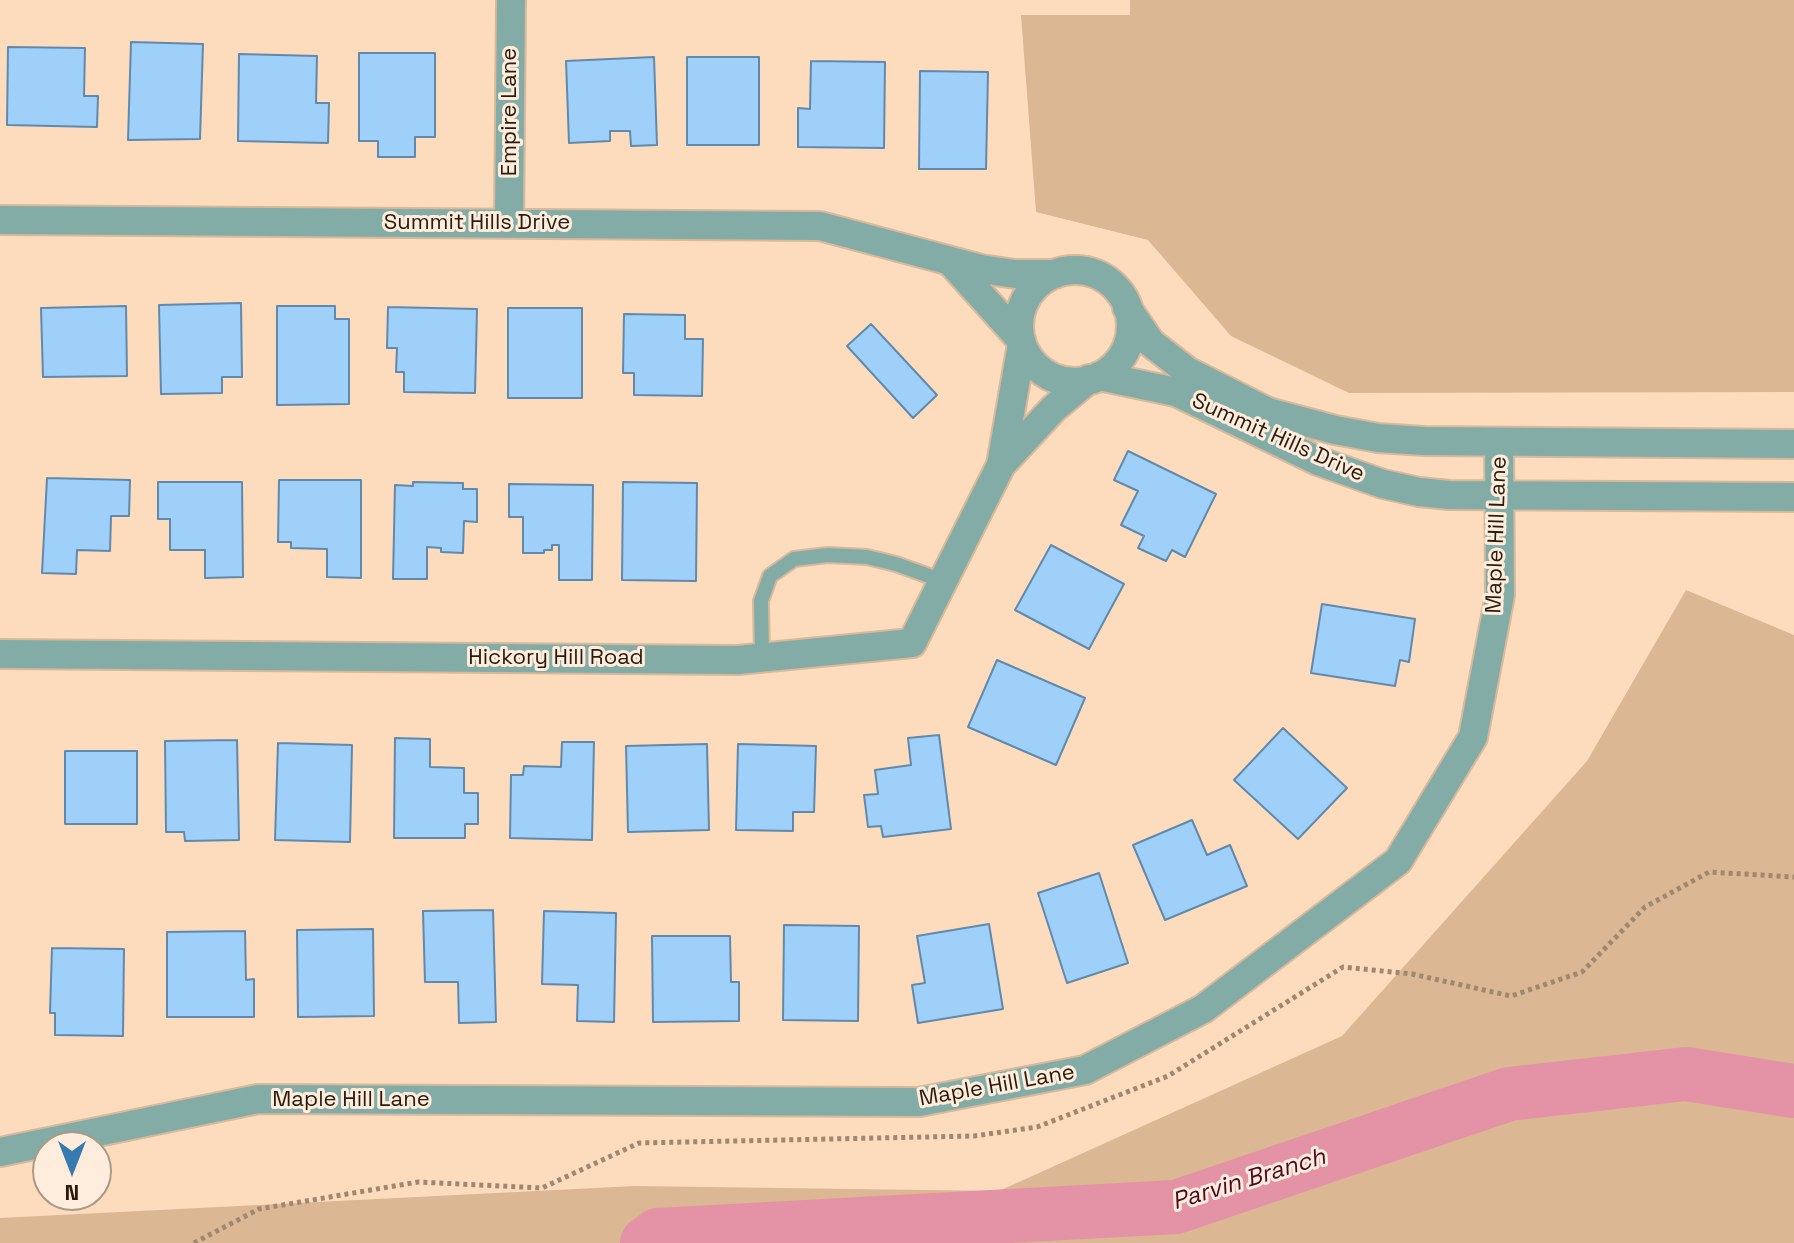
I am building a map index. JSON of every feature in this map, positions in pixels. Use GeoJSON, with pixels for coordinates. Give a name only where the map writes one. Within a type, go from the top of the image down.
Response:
{"type":"FeatureCollection","features":[{"type":"Feature","properties":{"kind":"street","name":"Empire Lane"},"geometry":{"type":"LineString","coordinates":[[509,223],[511,0]]}},
{"type":"Feature","properties":{"kind":"street","name":"Summit Hills Drive"},"geometry":{"type":"LineString","coordinates":[[0,220],[820,226],[950,261],[1015,274],[1055,274]]}},
{"type":"Feature","properties":{"kind":"street"},"geometry":{"type":"LineString","coordinates":[[950,261],[1022,342],[1037,367],[1050,376],[1072,381],[1094,377],[1114,365],[1127,345],[1130,331],[1127,308],[1116,288],[1101,276],[1078,270],[1055,274],[1038,283],[1026,298],[1020,317],[1022,342]]}},
{"type":"Feature","properties":{"kind":"street","name":"Summit Hills Drive"},"geometry":{"type":"LineString","coordinates":[[1127,308],[1151,343],[1170,360],[1268,412],[1304,423],[1378,438],[1499,443],[1794,444]]}},
{"type":"Feature","properties":{"kind":"street","name":"Hickory Hill Road"},"geometry":{"type":"LineString","coordinates":[[1001,465],[1022,342]]}},
{"type":"Feature","properties":{"kind":"street","name":"Summit Hills Drive"},"geometry":{"type":"LineString","coordinates":[[1094,377],[1176,392],[1318,461],[1383,484],[1449,495],[1794,497]]}},
{"type":"Feature","properties":{"kind":"street","name":"Hickory Hill Road"},"geometry":{"type":"LineString","coordinates":[[0,654],[738,660],[912,643],[1001,465],[1053,409],[1094,377]]}},
{"type":"Feature","properties":{"kind":"street","name":"Maple Hill Lane"},"geometry":{"type":"LineString","coordinates":[[0,1152],[258,1099],[919,1102],[1085,1070],[1203,1009],[1398,861],[1473,737],[1500,595],[1499,443]]}},
{"type":"Feature","properties":{"kind":"lane"},"geometry":{"type":"LineString","coordinates":[[762,657],[761,601],[770,576],[794,559],[828,555],[867,557],[943,581]]}},
{"type":"Feature","properties":{"kind":"shaded area"},"geometry":{"type":"Polygon","coordinates":[[[1130,0],[1794,0],[1794,392],[1349,393],[1231,336],[1148,240],[1036,212],[1021,15],[1130,15],[1130,0]]]}},
{"type":"Feature","properties":{"kind":"shaded area"},"geometry":{"type":"Polygon","coordinates":[[[1686,590],[1794,635],[1794,1243],[0,1243],[0,1218],[635,1186],[999,1191],[1342,1036],[1587,761],[1686,590]]]}},
{"type":"Feature","properties":{"kind":"building"},"geometry":{"type":"Polygon","coordinates":[[[131,42],[203,44],[200,139],[128,140],[131,42]]]}},
{"type":"Feature","properties":{"kind":"building"},"geometry":{"type":"Polygon","coordinates":[[[8,47],[85,48],[84,96],[98,96],[97,127],[7,125],[8,47]]]}},
{"type":"Feature","properties":{"kind":"building"},"geometry":{"type":"Polygon","coordinates":[[[359,53],[435,53],[435,137],[415,137],[415,157],[378,157],[378,141],[359,141],[359,53]]]}},
{"type":"Feature","properties":{"kind":"building"},"geometry":{"type":"Polygon","coordinates":[[[239,54],[317,56],[316,103],[329,103],[328,143],[238,141],[239,54]]]}},
{"type":"Feature","properties":{"kind":"building"},"geometry":{"type":"Polygon","coordinates":[[[654,57],[657,145],[631,146],[630,131],[610,131],[610,141],[569,143],[566,61],[654,57]]]}},
{"type":"Feature","properties":{"kind":"building"},"geometry":{"type":"Polygon","coordinates":[[[687,57],[759,57],[759,145],[687,145],[687,57]]]}},
{"type":"Feature","properties":{"kind":"building"},"geometry":{"type":"Polygon","coordinates":[[[811,61],[885,62],[884,148],[798,147],[798,108],[810,109],[811,61]]]}},
{"type":"Feature","properties":{"kind":"building"},"geometry":{"type":"Polygon","coordinates":[[[920,71],[988,72],[986,169],[919,169],[920,71]]]}},
{"type":"Feature","properties":{"kind":"building"},"geometry":{"type":"Polygon","coordinates":[[[241,303],[242,377],[222,377],[222,393],[161,394],[159,305],[241,303]]]}},
{"type":"Feature","properties":{"kind":"building"},"geometry":{"type":"Polygon","coordinates":[[[126,306],[127,376],[43,377],[41,308],[126,306]]]}},
{"type":"Feature","properties":{"kind":"building"},"geometry":{"type":"Polygon","coordinates":[[[277,306],[335,306],[335,319],[349,319],[349,404],[277,405],[277,306]]]}},
{"type":"Feature","properties":{"kind":"building"},"geometry":{"type":"Polygon","coordinates":[[[388,307],[477,309],[475,393],[404,392],[404,372],[396,372],[397,348],[387,348],[388,307]]]}},
{"type":"Feature","properties":{"kind":"building"},"geometry":{"type":"Polygon","coordinates":[[[508,308],[582,308],[582,398],[508,398],[508,308]]]}},
{"type":"Feature","properties":{"kind":"building"},"geometry":{"type":"Polygon","coordinates":[[[624,314],[685,315],[685,339],[703,339],[702,396],[634,395],[634,373],[623,373],[624,314]]]}},
{"type":"Feature","properties":{"kind":"building"},"geometry":{"type":"Polygon","coordinates":[[[871,324],[937,395],[913,418],[847,346],[871,324]]]}},
{"type":"Feature","properties":{"kind":"building"},"geometry":{"type":"Polygon","coordinates":[[[1128,451],[1216,494],[1185,557],[1172,550],[1166,561],[1138,548],[1144,536],[1121,525],[1138,491],[1114,480],[1128,451]]]}},
{"type":"Feature","properties":{"kind":"building"},"geometry":{"type":"Polygon","coordinates":[[[47,478],[130,480],[129,516],[111,516],[110,551],[77,550],[76,574],[42,573],[47,478]]]}},
{"type":"Feature","properties":{"kind":"building"},"geometry":{"type":"Polygon","coordinates":[[[279,480],[361,480],[361,578],[327,577],[327,549],[291,548],[291,542],[278,542],[279,480]]]}},
{"type":"Feature","properties":{"kind":"building"},"geometry":{"type":"Polygon","coordinates":[[[158,482],[242,482],[243,577],[205,578],[205,550],[170,550],[170,519],[158,519],[158,482]]]}},
{"type":"Feature","properties":{"kind":"building"},"geometry":{"type":"Polygon","coordinates":[[[413,482],[463,483],[463,489],[477,489],[477,522],[464,521],[463,553],[441,552],[441,548],[427,547],[427,579],[393,579],[395,485],[413,486],[413,482]]]}},
{"type":"Feature","properties":{"kind":"building"},"geometry":{"type":"Polygon","coordinates":[[[623,482],[697,483],[696,581],[622,580],[623,482]]]}},
{"type":"Feature","properties":{"kind":"building"},"geometry":{"type":"Polygon","coordinates":[[[509,484],[593,485],[592,580],[559,580],[559,545],[552,545],[552,550],[544,550],[544,553],[523,553],[523,517],[509,517],[509,484]]]}},
{"type":"Feature","properties":{"kind":"building"},"geometry":{"type":"Polygon","coordinates":[[[1051,545],[1124,584],[1089,649],[1015,610],[1051,545]]]}},
{"type":"Feature","properties":{"kind":"building"},"geometry":{"type":"Polygon","coordinates":[[[1322,604],[1415,619],[1409,662],[1400,660],[1395,686],[1311,673],[1322,604]]]}},
{"type":"Feature","properties":{"kind":"building"},"geometry":{"type":"Polygon","coordinates":[[[997,660],[1085,698],[1056,765],[968,727],[997,660]]]}},
{"type":"Feature","properties":{"kind":"building"},"geometry":{"type":"Polygon","coordinates":[[[1283,728],[1347,788],[1298,839],[1234,780],[1283,728]]]}},
{"type":"Feature","properties":{"kind":"building"},"geometry":{"type":"Polygon","coordinates":[[[939,735],[951,829],[883,837],[881,826],[868,827],[864,795],[878,794],[875,770],[911,765],[908,738],[939,735]]]}},
{"type":"Feature","properties":{"kind":"building"},"geometry":{"type":"Polygon","coordinates":[[[395,738],[430,739],[430,767],[464,768],[464,793],[478,793],[478,824],[465,824],[465,838],[394,838],[395,738]]]}},
{"type":"Feature","properties":{"kind":"building"},"geometry":{"type":"Polygon","coordinates":[[[237,740],[239,840],[185,841],[184,832],[166,832],[165,741],[237,740]]]}},
{"type":"Feature","properties":{"kind":"building"},"geometry":{"type":"Polygon","coordinates":[[[562,742],[594,742],[592,840],[510,838],[511,775],[523,775],[524,766],[561,767],[562,742]]]}},
{"type":"Feature","properties":{"kind":"building"},"geometry":{"type":"Polygon","coordinates":[[[278,743],[352,745],[350,842],[275,840],[278,743]]]}},
{"type":"Feature","properties":{"kind":"building"},"geometry":{"type":"Polygon","coordinates":[[[707,744],[709,830],[628,832],[626,746],[707,744]]]}},
{"type":"Feature","properties":{"kind":"building"},"geometry":{"type":"Polygon","coordinates":[[[738,744],[816,746],[814,812],[793,812],[793,831],[736,830],[738,744]]]}},
{"type":"Feature","properties":{"kind":"building"},"geometry":{"type":"Polygon","coordinates":[[[65,751],[137,751],[137,824],[65,824],[65,751]]]}},
{"type":"Feature","properties":{"kind":"building"},"geometry":{"type":"Polygon","coordinates":[[[1192,820],[1207,855],[1230,845],[1247,886],[1165,920],[1133,845],[1192,820]]]}},
{"type":"Feature","properties":{"kind":"building"},"geometry":{"type":"Polygon","coordinates":[[[1099,873],[1128,963],[1067,983],[1038,893],[1099,873]]]}},
{"type":"Feature","properties":{"kind":"building"},"geometry":{"type":"Polygon","coordinates":[[[493,910],[496,1022],[459,1023],[458,982],[425,982],[423,911],[493,910]]]}},
{"type":"Feature","properties":{"kind":"building"},"geometry":{"type":"Polygon","coordinates":[[[544,911],[616,913],[614,1022],[577,1021],[578,985],[542,984],[544,911]]]}},
{"type":"Feature","properties":{"kind":"building"},"geometry":{"type":"Polygon","coordinates":[[[989,924],[1003,1009],[918,1023],[912,985],[925,983],[917,936],[989,924]]]}},
{"type":"Feature","properties":{"kind":"building"},"geometry":{"type":"Polygon","coordinates":[[[784,925],[859,926],[858,1021],[783,1020],[784,925]]]}},
{"type":"Feature","properties":{"kind":"building"},"geometry":{"type":"Polygon","coordinates":[[[373,929],[374,1016],[298,1017],[297,930],[373,929]]]}},
{"type":"Feature","properties":{"kind":"building"},"geometry":{"type":"Polygon","coordinates":[[[245,931],[246,980],[254,979],[254,1017],[167,1017],[167,932],[245,931]]]}},
{"type":"Feature","properties":{"kind":"building"},"geometry":{"type":"Polygon","coordinates":[[[652,936],[730,936],[731,982],[739,982],[739,1021],[653,1022],[652,936]]]}},
{"type":"Feature","properties":{"kind":"building"},"geometry":{"type":"Polygon","coordinates":[[[52,948],[124,949],[123,1036],[55,1035],[55,1013],[50,1013],[52,948]]]}},
{"type":"Feature","properties":{"kind":"waterway","name":"Parvin Branch"},"geometry":{"type":"LineString","coordinates":[[647,1243],[658,1235],[1176,1207],[1509,1094],[1686,1074],[1794,1091]]}}]}
